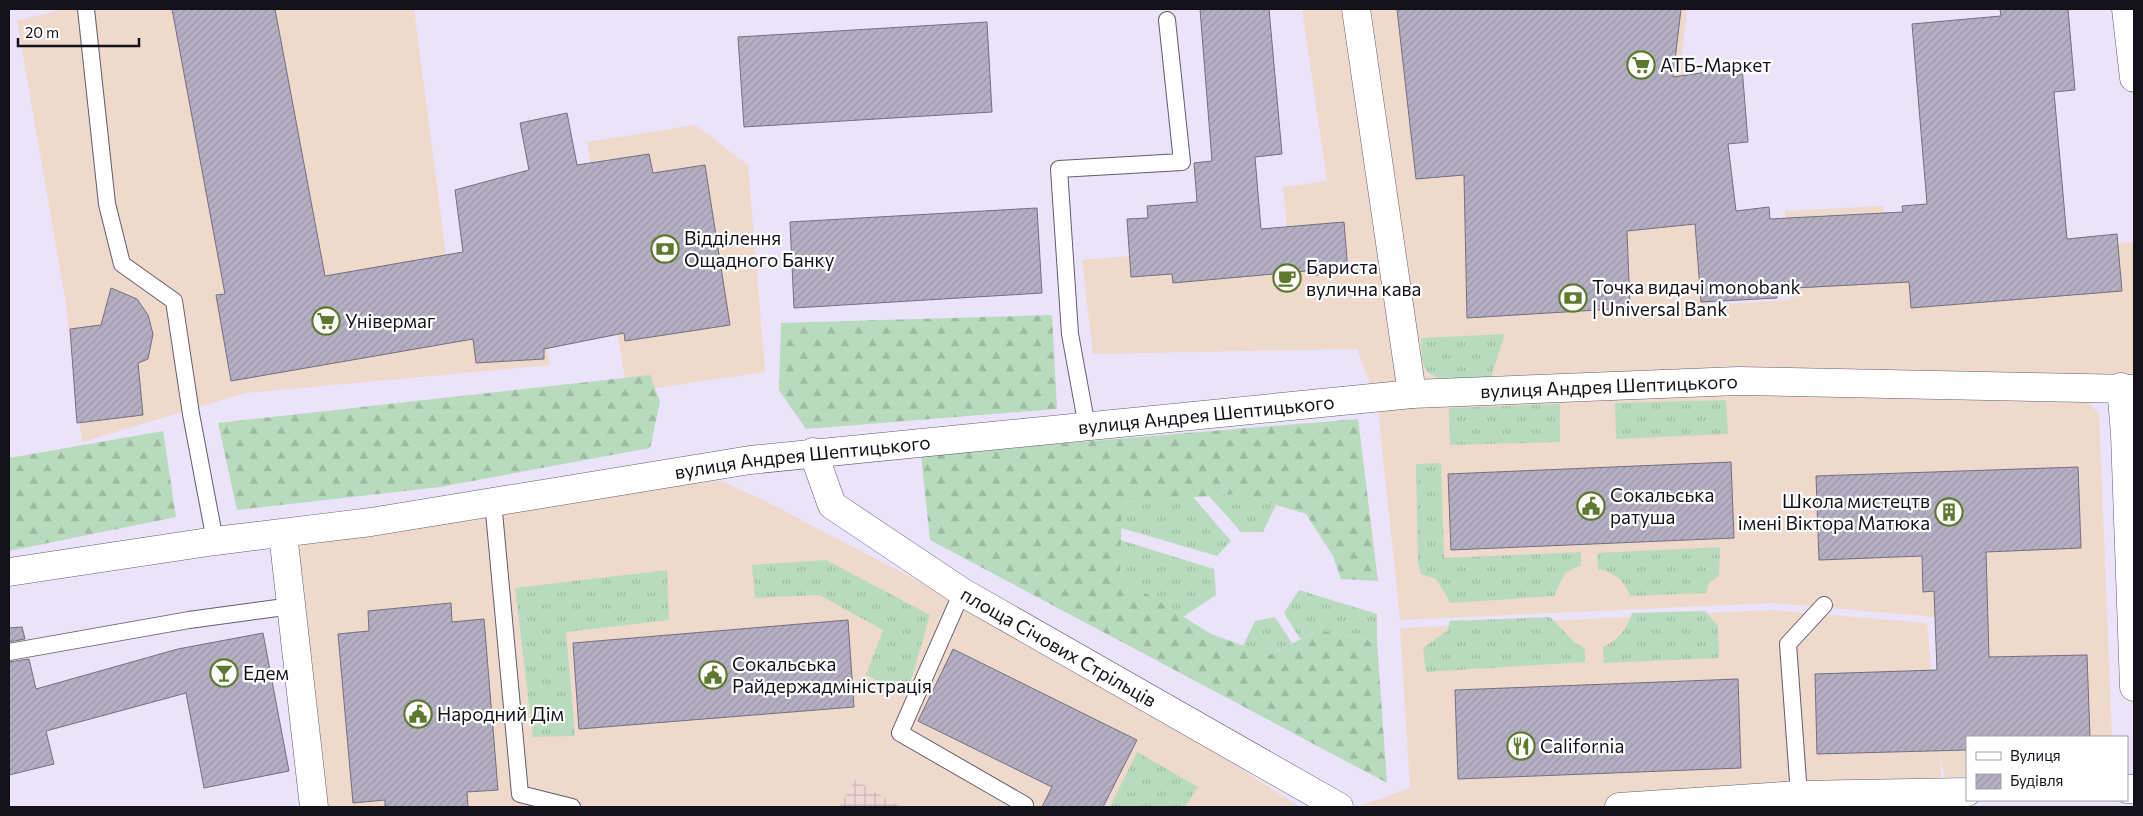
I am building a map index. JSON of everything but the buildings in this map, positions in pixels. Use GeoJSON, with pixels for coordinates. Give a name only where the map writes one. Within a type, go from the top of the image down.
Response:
{"type":"FeatureCollection","features":[{"type":"Feature","properties":{"kind":"street"},"geometry":{"type":"LineString","coordinates":[[1356,9],[1412,394]]}},
{"type":"Feature","properties":{"kind":"street"},"geometry":{"type":"LineString","coordinates":[[2126,9],[2134,78]]}},
{"type":"Feature","properties":{"kind":"street","name":"вулиця Андрея Шептицького"},"geometry":{"type":"LineString","coordinates":[[9,572],[215,541],[371,522],[750,460],[812,452],[1088,427],[1412,394],[1738,381],[2128,388]]}},
{"type":"Feature","properties":{"kind":"street"},"geometry":{"type":"LineString","coordinates":[[2128,388],[2125,434],[2134,687]]}},
{"type":"Feature","properties":{"kind":"street","name":"площа Січових Стрільців"},"geometry":{"type":"LineString","coordinates":[[812,452],[832,505],[962,592],[1339,807]]}},
{"type":"Feature","properties":{"kind":"street"},"geometry":{"type":"LineString","coordinates":[[283,534],[314,807]]}},
{"type":"Feature","properties":{"kind":"street"},"geometry":{"type":"LineString","coordinates":[[1619,807],[1799,795],[1966,792]]}},
{"type":"Feature","properties":{"kind":"lane"},"geometry":{"type":"LineString","coordinates":[[86,9],[107,204],[122,264],[174,301],[215,541]]}},
{"type":"Feature","properties":{"kind":"lane"},"geometry":{"type":"LineString","coordinates":[[1088,427],[1070,334],[1059,169],[1182,162],[1167,20]]}},
{"type":"Feature","properties":{"kind":"lane"},"geometry":{"type":"LineString","coordinates":[[493,501],[520,794],[572,807]]}},
{"type":"Feature","properties":{"kind":"lane"},"geometry":{"type":"LineString","coordinates":[[962,592],[900,733],[1026,804]]}},
{"type":"Feature","properties":{"kind":"lane"},"geometry":{"type":"LineString","coordinates":[[1799,795],[1788,644],[1824,605]]}},
{"type":"Feature","properties":{"kind":"lane"},"geometry":{"type":"LineString","coordinates":[[9,652],[189,620],[292,606]]}},
{"type":"Feature","properties":{"kind":"shaded area"},"geometry":{"type":"Polygon","coordinates":[[[63,9],[414,9],[451,294],[534,281],[550,365],[245,393],[82,442],[65,298],[17,21],[63,9]]]}},
{"type":"Feature","properties":{"kind":"shaded area"},"geometry":{"type":"Polygon","coordinates":[[[1302,9],[1405,9],[1432,153],[1592,87],[1576,9],[1687,9],[1682,53],[1705,235],[1710,305],[1790,300],[1785,211],[1883,206],[1890,257],[2134,242],[2134,396],[1782,390],[1377,403],[1357,349],[1093,354],[1082,260],[1289,243],[1283,187],[1327,181],[1302,9]]]}},
{"type":"Feature","properties":{"kind":"shaded area"},"geometry":{"type":"Polygon","coordinates":[[[695,125],[748,165],[765,372],[627,392],[587,142],[695,125]]]}},
{"type":"Feature","properties":{"kind":"shaded area"},"geometry":{"type":"Polygon","coordinates":[[[1728,394],[2086,401],[2099,413],[2112,736],[1966,736],[1966,776],[1945,777],[1939,751],[1944,807],[1357,807],[1410,788],[1400,628],[1773,610],[1927,623],[1938,750],[1935,617],[1773,603],[1400,620],[1378,408],[1728,394]]]}},
{"type":"Feature","properties":{"kind":"shaded area"},"geometry":{"type":"Polygon","coordinates":[[[722,481],[769,503],[918,581],[1058,664],[1139,704],[1300,807],[327,807],[297,546],[667,485],[722,481]]]}},
{"type":"Feature","properties":{"kind":"shaded area"},"geometry":{"type":"Polygon","coordinates":[[[855,780],[901,807],[839,807],[855,780]]]}},
{"type":"Feature","properties":{"kind":"green space"},"geometry":{"type":"Polygon","coordinates":[[[1052,315],[1057,409],[806,429],[779,390],[781,323],[1052,315]]]}},
{"type":"Feature","properties":{"kind":"green space"},"geometry":{"type":"Polygon","coordinates":[[[1505,334],[1491,377],[1444,379],[1428,372],[1424,366],[1421,338],[1505,334]]]}},
{"type":"Feature","properties":{"kind":"green space"},"geometry":{"type":"Polygon","coordinates":[[[650,375],[660,402],[650,448],[440,487],[237,510],[218,423],[650,375]]]}},
{"type":"Feature","properties":{"kind":"green space"},"geometry":{"type":"Polygon","coordinates":[[[1726,400],[1728,434],[1616,439],[1615,403],[1726,400]]]}},
{"type":"Feature","properties":{"kind":"green space"},"geometry":{"type":"Polygon","coordinates":[[[1560,404],[1560,442],[1450,445],[1449,408],[1560,404]]]}},
{"type":"Feature","properties":{"kind":"green space"},"geometry":{"type":"Polygon","coordinates":[[[1358,419],[1378,581],[1341,579],[1333,556],[1306,514],[1240,494],[1122,502],[1120,577],[1211,634],[1269,655],[1319,630],[1377,642],[1387,783],[930,540],[921,455],[1358,419]]]}},
{"type":"Feature","properties":{"kind":"green space"},"geometry":{"type":"Polygon","coordinates":[[[163,431],[176,517],[9,551],[9,458],[163,431]]]}},
{"type":"Feature","properties":{"kind":"green space"},"geometry":{"type":"Polygon","coordinates":[[[1441,463],[1444,558],[1581,552],[1581,565],[1565,573],[1554,596],[1451,603],[1436,579],[1421,574],[1418,563],[1416,464],[1441,463]]]}},
{"type":"Feature","properties":{"kind":"green space"},"geometry":{"type":"Polygon","coordinates":[[[1240,494],[1276,505],[1263,532],[1241,532],[1209,496],[1240,494]]]}},
{"type":"Feature","properties":{"kind":"green space"},"geometry":{"type":"Polygon","coordinates":[[[1193,497],[1231,541],[1217,556],[1121,528],[1122,502],[1193,497]]]}},
{"type":"Feature","properties":{"kind":"green space"},"geometry":{"type":"Polygon","coordinates":[[[1120,540],[1214,569],[1216,595],[1183,617],[1120,578],[1120,540]]]}},
{"type":"Feature","properties":{"kind":"green space"},"geometry":{"type":"Polygon","coordinates":[[[1720,547],[1719,576],[1709,583],[1706,593],[1630,596],[1622,581],[1610,573],[1598,569],[1597,553],[1720,547]]]}},
{"type":"Feature","properties":{"kind":"green space"},"geometry":{"type":"Polygon","coordinates":[[[826,560],[930,615],[907,694],[866,675],[883,630],[819,595],[755,598],[752,565],[826,560]]]}},
{"type":"Feature","properties":{"kind":"green space"},"geometry":{"type":"Polygon","coordinates":[[[667,570],[669,620],[566,632],[575,736],[533,737],[515,588],[667,570]]]}},
{"type":"Feature","properties":{"kind":"green space"},"geometry":{"type":"Polygon","coordinates":[[[1299,590],[1377,614],[1377,642],[1319,630],[1300,639],[1284,613],[1299,590]]]}},
{"type":"Feature","properties":{"kind":"green space"},"geometry":{"type":"Polygon","coordinates":[[[1705,611],[1718,626],[1719,658],[1604,663],[1603,647],[1621,633],[1632,613],[1705,611]]]}},
{"type":"Feature","properties":{"kind":"green space"},"geometry":{"type":"Polygon","coordinates":[[[1275,617],[1292,643],[1269,655],[1243,646],[1255,621],[1275,617]]]}},
{"type":"Feature","properties":{"kind":"green space"},"geometry":{"type":"Polygon","coordinates":[[[1550,617],[1575,643],[1585,648],[1585,662],[1426,672],[1423,648],[1447,631],[1450,621],[1550,617]]]}},
{"type":"Feature","properties":{"kind":"green space"},"geometry":{"type":"Polygon","coordinates":[[[1137,752],[1198,787],[1185,807],[1110,807],[1137,752]]]}},
{"type":"Feature","properties":{"kind":"place","name":"АТБ-Маркет"},"geometry":{"type":"Point","coordinates":[1641,65]}},
{"type":"Feature","properties":{"kind":"place","name":"Відділення Ощадного Банку"},"geometry":{"type":"Point","coordinates":[665,249]}},
{"type":"Feature","properties":{"kind":"place","name":"Бариста вулична кава"},"geometry":{"type":"Point","coordinates":[1287,278]}},
{"type":"Feature","properties":{"kind":"place","name":"Точка видачі monobank | Universal Bank"},"geometry":{"type":"Point","coordinates":[1573,298]}},
{"type":"Feature","properties":{"kind":"place","name":"Універмаг"},"geometry":{"type":"Point","coordinates":[326,321]}},
{"type":"Feature","properties":{"kind":"place","name":"Сокальська ратуша"},"geometry":{"type":"Point","coordinates":[1591,506]}},
{"type":"Feature","properties":{"kind":"place","name":"Школа мистецтв імені Віктора Матюка"},"geometry":{"type":"Point","coordinates":[1949,512]}},
{"type":"Feature","properties":{"kind":"place","name":"Едем"},"geometry":{"type":"Point","coordinates":[224,673]}},
{"type":"Feature","properties":{"kind":"place","name":"Сокальська Райдержадміністрація"},"geometry":{"type":"Point","coordinates":[713,675]}},
{"type":"Feature","properties":{"kind":"place","name":"Народний Дім"},"geometry":{"type":"Point","coordinates":[418,714]}},
{"type":"Feature","properties":{"kind":"place","name":"California"},"geometry":{"type":"Point","coordinates":[1521,746]}}]}
